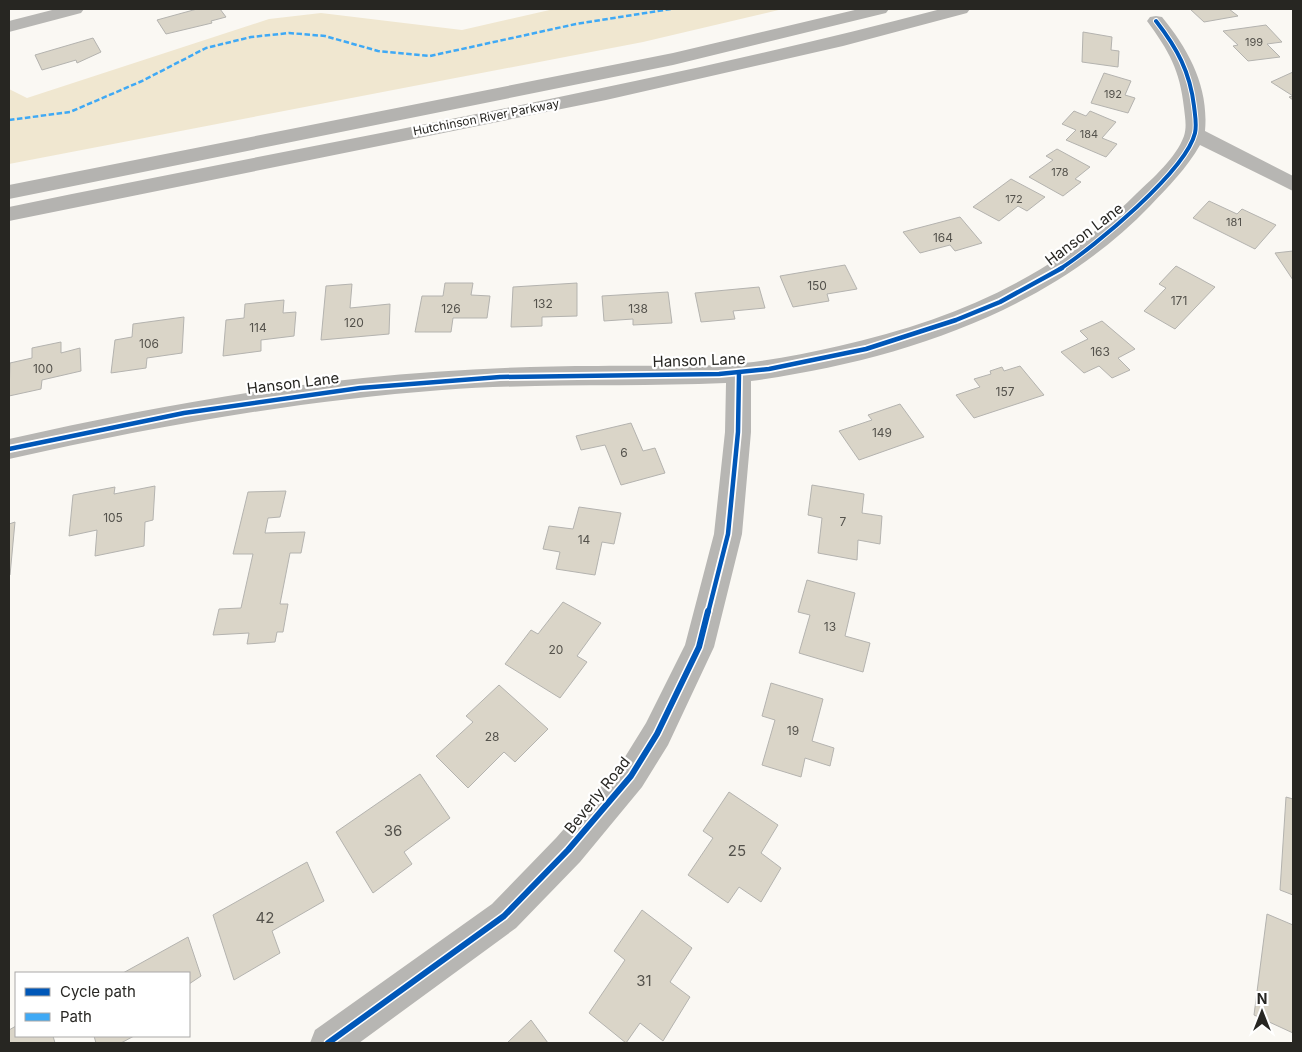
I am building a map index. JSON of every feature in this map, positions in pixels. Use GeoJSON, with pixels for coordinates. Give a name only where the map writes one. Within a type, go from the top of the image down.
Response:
{"type":"FeatureCollection","features":[{"type":"Feature","properties":{"kind":"highway","name":"Hutchinson River Parkway"},"geometry":{"type":"LineString","coordinates":[[9,192],[664,61],[880,9]]}},
{"type":"Feature","properties":{"kind":"highway","name":"Hutchinson River Parkway"},"geometry":{"type":"LineString","coordinates":[[9,214],[332,147],[737,67],[961,9]]}},
{"type":"Feature","properties":{"kind":"street"},"geometry":{"type":"LineString","coordinates":[[9,27],[75,9]]}},
{"type":"Feature","properties":{"kind":"street"},"geometry":{"type":"LineString","coordinates":[[1156,21],[1176,48],[1188,70],[1194,100],[1195,134],[1293,184]]}},
{"type":"Feature","properties":{"kind":"street","name":"Hanson Lane"},"geometry":{"type":"LineString","coordinates":[[9,449],[218,406],[361,387],[544,376],[739,373],[791,365],[895,341],[961,318],[1030,288],[1081,256],[1119,226],[1177,162],[1195,134]]}},
{"type":"Feature","properties":{"kind":"street","name":"Beverly Road"},"geometry":{"type":"LineString","coordinates":[[328,1043],[504,916],[568,850],[631,776],[657,734],[699,647],[728,534],[738,432],[739,373]]}},
{"type":"Feature","properties":{"kind":"shaded area"},"geometry":{"type":"Polygon","coordinates":[[[554,9],[783,9],[643,42],[9,164],[9,89],[27,98],[269,19],[321,13],[462,30],[554,9]]]}},
{"type":"Feature","properties":{"kind":"building"},"geometry":{"type":"Polygon","coordinates":[[[197,9],[220,9],[226,17],[211,21],[212,23],[166,34],[157,20],[197,9]]]}},
{"type":"Feature","properties":{"kind":"building"},"geometry":{"type":"Polygon","coordinates":[[[1190,9],[1229,9],[1238,16],[1204,22],[1190,9]]]}},
{"type":"Feature","properties":{"kind":"building"},"geometry":{"type":"Polygon","coordinates":[[[1266,25],[1282,42],[1267,44],[1280,57],[1248,61],[1233,46],[1238,45],[1223,31],[1266,25]]]}},
{"type":"Feature","properties":{"kind":"building"},"geometry":{"type":"Polygon","coordinates":[[[1083,32],[1112,37],[1111,50],[1119,51],[1118,67],[1082,62],[1083,32]]]}},
{"type":"Feature","properties":{"kind":"building"},"geometry":{"type":"Polygon","coordinates":[[[93,38],[101,52],[77,63],[76,60],[42,70],[35,55],[93,38]]]}},
{"type":"Feature","properties":{"kind":"building"},"geometry":{"type":"Polygon","coordinates":[[[1293,72],[1293,96],[1271,82],[1293,72]]]}},
{"type":"Feature","properties":{"kind":"building"},"geometry":{"type":"Polygon","coordinates":[[[1104,73],[1131,81],[1125,95],[1135,98],[1128,113],[1091,103],[1104,73]]]}},
{"type":"Feature","properties":{"kind":"building"},"geometry":{"type":"Polygon","coordinates":[[[1074,111],[1086,116],[1090,111],[1116,122],[1102,138],[1117,144],[1106,157],[1066,140],[1076,130],[1062,124],[1074,111]]]}},
{"type":"Feature","properties":{"kind":"building"},"geometry":{"type":"Polygon","coordinates":[[[1057,149],[1090,167],[1075,179],[1081,182],[1063,196],[1029,177],[1053,160],[1046,156],[1057,149]]]}},
{"type":"Feature","properties":{"kind":"building"},"geometry":{"type":"Polygon","coordinates":[[[1011,179],[1045,197],[1027,211],[1018,206],[999,221],[973,207],[1011,179]]]}},
{"type":"Feature","properties":{"kind":"building"},"geometry":{"type":"Polygon","coordinates":[[[1209,201],[1237,214],[1242,209],[1276,225],[1255,249],[1193,218],[1209,201]]]}},
{"type":"Feature","properties":{"kind":"building"},"geometry":{"type":"Polygon","coordinates":[[[960,217],[982,243],[955,251],[950,245],[920,253],[903,232],[960,217]]]}},
{"type":"Feature","properties":{"kind":"building"},"geometry":{"type":"Polygon","coordinates":[[[1293,251],[1293,280],[1275,253],[1293,251]]]}},
{"type":"Feature","properties":{"kind":"building"},"geometry":{"type":"Polygon","coordinates":[[[845,265],[857,289],[827,294],[829,301],[793,307],[780,276],[845,265]]]}},
{"type":"Feature","properties":{"kind":"building"},"geometry":{"type":"Polygon","coordinates":[[[1176,266],[1215,287],[1175,329],[1144,311],[1166,288],[1159,284],[1176,266]]]}},
{"type":"Feature","properties":{"kind":"building"},"geometry":{"type":"Polygon","coordinates":[[[445,283],[473,283],[471,295],[490,296],[487,318],[453,318],[451,332],[415,332],[422,296],[443,296],[445,283]]]}},
{"type":"Feature","properties":{"kind":"building"},"geometry":{"type":"Polygon","coordinates":[[[577,283],[577,316],[542,317],[542,326],[511,327],[513,287],[577,283]]]}},
{"type":"Feature","properties":{"kind":"building"},"geometry":{"type":"Polygon","coordinates":[[[352,284],[350,308],[390,304],[389,334],[321,340],[326,286],[352,284]]]}},
{"type":"Feature","properties":{"kind":"building"},"geometry":{"type":"Polygon","coordinates":[[[759,287],[765,308],[733,311],[735,319],[701,322],[695,293],[759,287]]]}},
{"type":"Feature","properties":{"kind":"building"},"geometry":{"type":"Polygon","coordinates":[[[668,292],[672,323],[633,325],[633,319],[604,321],[602,296],[668,292]]]}},
{"type":"Feature","properties":{"kind":"building"},"geometry":{"type":"Polygon","coordinates":[[[284,300],[283,313],[296,312],[294,336],[261,340],[261,351],[223,356],[226,320],[244,318],[245,304],[284,300]]]}},
{"type":"Feature","properties":{"kind":"building"},"geometry":{"type":"Polygon","coordinates":[[[184,317],[182,353],[147,358],[146,368],[111,373],[115,340],[132,337],[133,324],[184,317]]]}},
{"type":"Feature","properties":{"kind":"building"},"geometry":{"type":"Polygon","coordinates":[[[1102,321],[1135,349],[1118,358],[1130,370],[1112,378],[1099,366],[1084,373],[1061,352],[1088,339],[1080,331],[1102,321]]]}},
{"type":"Feature","properties":{"kind":"building"},"geometry":{"type":"Polygon","coordinates":[[[61,342],[61,353],[80,348],[81,371],[42,380],[41,389],[9,396],[10,363],[32,358],[32,348],[61,342]]]}},
{"type":"Feature","properties":{"kind":"building"},"geometry":{"type":"Polygon","coordinates":[[[1020,366],[1044,395],[974,418],[956,395],[980,387],[974,379],[991,374],[990,371],[1002,367],[1004,371],[1020,366]]]}},
{"type":"Feature","properties":{"kind":"building"},"geometry":{"type":"Polygon","coordinates":[[[900,404],[924,437],[859,460],[839,431],[872,420],[868,415],[900,404]]]}},
{"type":"Feature","properties":{"kind":"building"},"geometry":{"type":"Polygon","coordinates":[[[631,423],[643,451],[655,448],[665,473],[621,485],[605,445],[581,450],[576,436],[631,423]]]}},
{"type":"Feature","properties":{"kind":"building"},"geometry":{"type":"Polygon","coordinates":[[[812,485],[864,494],[862,513],[882,516],[880,544],[858,540],[857,560],[818,553],[822,518],[808,515],[812,485]]]}},
{"type":"Feature","properties":{"kind":"building"},"geometry":{"type":"Polygon","coordinates":[[[155,486],[153,520],[145,522],[144,546],[95,556],[97,530],[69,536],[73,495],[115,487],[114,494],[155,486]]]}},
{"type":"Feature","properties":{"kind":"building"},"geometry":{"type":"Polygon","coordinates":[[[286,491],[280,517],[268,518],[265,533],[305,532],[301,553],[290,553],[280,604],[288,604],[283,632],[277,632],[275,642],[247,644],[249,633],[213,635],[219,609],[241,608],[253,554],[233,554],[248,492],[286,491]]]}},
{"type":"Feature","properties":{"kind":"building"},"geometry":{"type":"Polygon","coordinates":[[[579,507],[621,513],[614,544],[602,542],[595,575],[556,569],[560,552],[543,549],[549,526],[573,529],[579,507]]]}},
{"type":"Feature","properties":{"kind":"building"},"geometry":{"type":"Polygon","coordinates":[[[15,522],[10,575],[9,576],[9,524],[15,522]]]}},
{"type":"Feature","properties":{"kind":"building"},"geometry":{"type":"Polygon","coordinates":[[[807,580],[855,593],[845,636],[870,643],[863,672],[799,653],[810,615],[798,612],[807,580]]]}},
{"type":"Feature","properties":{"kind":"building"},"geometry":{"type":"Polygon","coordinates":[[[563,602],[601,623],[577,656],[587,662],[560,698],[505,664],[531,630],[538,634],[563,602]]]}},
{"type":"Feature","properties":{"kind":"building"},"geometry":{"type":"Polygon","coordinates":[[[771,683],[823,699],[812,741],[834,748],[830,766],[805,758],[801,777],[762,765],[775,720],[762,716],[771,683]]]}},
{"type":"Feature","properties":{"kind":"building"},"geometry":{"type":"Polygon","coordinates":[[[499,685],[548,729],[515,762],[504,752],[468,788],[436,756],[473,722],[466,716],[499,685]]]}},
{"type":"Feature","properties":{"kind":"building"},"geometry":{"type":"Polygon","coordinates":[[[420,774],[450,818],[404,852],[412,864],[373,893],[336,832],[420,774]]]}},
{"type":"Feature","properties":{"kind":"building"},"geometry":{"type":"Polygon","coordinates":[[[729,792],[778,825],[761,853],[781,868],[761,902],[739,887],[728,903],[688,875],[713,838],[703,831],[729,792]]]}},
{"type":"Feature","properties":{"kind":"building"},"geometry":{"type":"Polygon","coordinates":[[[1286,797],[1293,799],[1293,895],[1280,890],[1286,797]]]}},
{"type":"Feature","properties":{"kind":"building"},"geometry":{"type":"Polygon","coordinates":[[[307,862],[324,901],[272,931],[280,953],[234,980],[213,915],[307,862]]]}},
{"type":"Feature","properties":{"kind":"building"},"geometry":{"type":"Polygon","coordinates":[[[642,910],[692,948],[670,982],[690,997],[663,1041],[640,1023],[626,1043],[589,1013],[625,960],[614,951],[642,910]]]}},
{"type":"Feature","properties":{"kind":"building"},"geometry":{"type":"Polygon","coordinates":[[[1267,914],[1293,925],[1293,1033],[1254,1015],[1267,914]]]}},
{"type":"Feature","properties":{"kind":"building"},"geometry":{"type":"Polygon","coordinates":[[[188,937],[201,976],[190,983],[190,972],[125,972],[188,937]]]}},
{"type":"Feature","properties":{"kind":"building"},"geometry":{"type":"Polygon","coordinates":[[[531,1020],[548,1043],[507,1043],[531,1020]]]}},
{"type":"Feature","properties":{"kind":"building"},"geometry":{"type":"Polygon","coordinates":[[[15,1027],[15,1037],[53,1037],[55,1043],[9,1043],[9,1030],[15,1027]]]}},
{"type":"Feature","properties":{"kind":"building"},"geometry":{"type":"Polygon","coordinates":[[[94,1037],[132,1037],[121,1043],[96,1043],[94,1037]]]}},
{"type":"Feature","properties":{"kind":"marked path"},"geometry":{"type":"LineString","coordinates":[[9,120],[70,112],[142,81],[206,48],[251,37],[289,33],[325,36],[378,51],[430,56],[576,24],[671,9]]}},
{"type":"Feature","properties":{"kind":"cycle path"},"geometry":{"type":"LineString","coordinates":[[9,449],[184,413],[360,388],[500,377],[700,374],[758,371],[866,349],[912,336],[956,320],[1000,302],[1042,280],[1081,255],[1118,226],[1151,192],[1186,151],[1195,130],[1193,95],[1183,61],[1156,21]]}},
{"type":"Feature","properties":{"kind":"cycle path"},"geometry":{"type":"LineString","coordinates":[[328,1043],[504,916],[568,850],[631,776],[657,734],[699,647],[728,534],[738,432],[739,373]]}}]}
